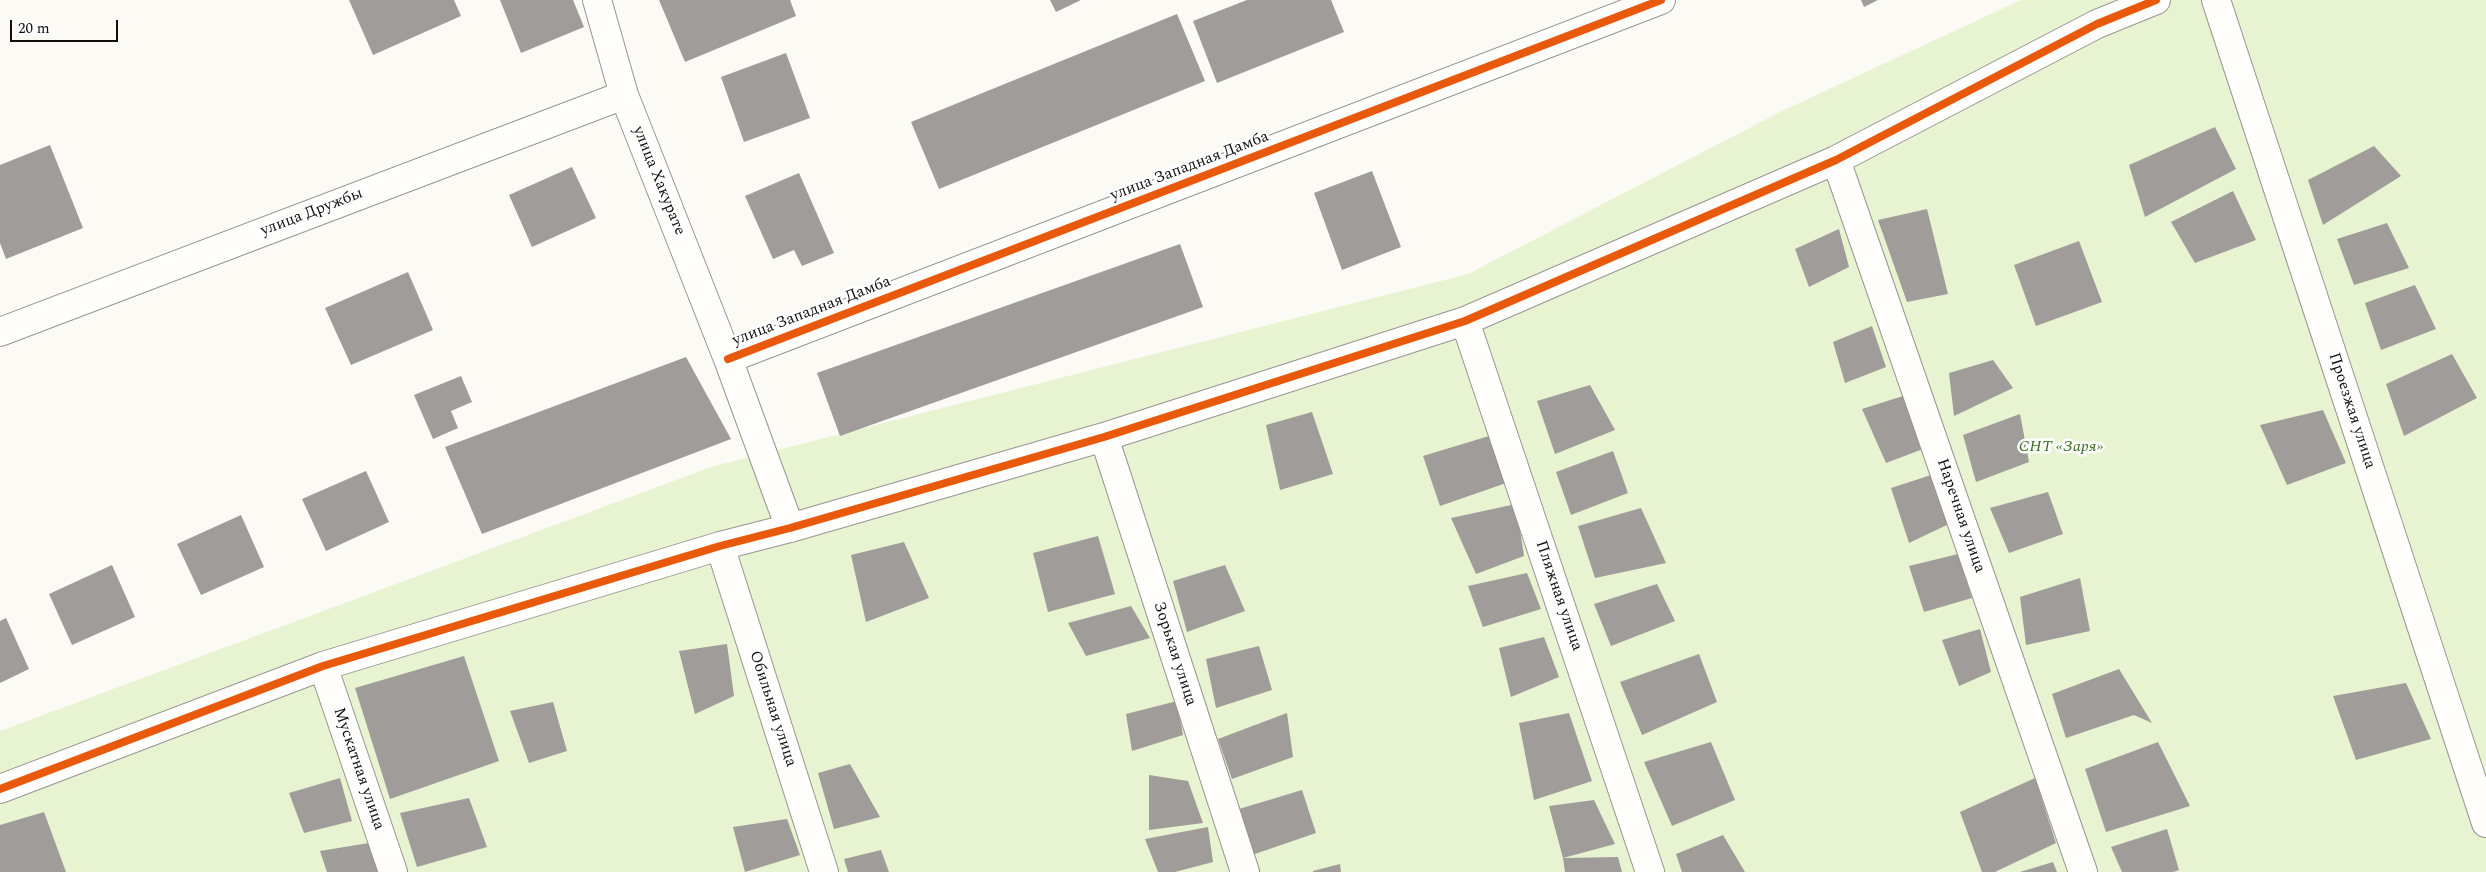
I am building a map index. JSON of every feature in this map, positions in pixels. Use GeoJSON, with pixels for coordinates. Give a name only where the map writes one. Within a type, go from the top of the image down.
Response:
{"type":"FeatureCollection","features":[{"type":"Feature","properties":{"kind":"street","name":"улица Хакурате"},"geometry":{"type":"LineString","coordinates":[[597,0],[624,95],[728,359],[790,528]]}},
{"type":"Feature","properties":{"kind":"street","name":"улица Западная Дамба"},"geometry":{"type":"LineString","coordinates":[[728,359],[1661,0]]}},
{"type":"Feature","properties":{"kind":"street"},"geometry":{"type":"LineString","coordinates":[[0,789],[323,666],[720,546],[790,528],[1104,437],[1465,321],[1836,160],[2097,24],[2156,0]]}},
{"type":"Feature","properties":{"kind":"street","name":"Проезжая улица"},"geometry":{"type":"LineString","coordinates":[[2216,0],[2486,823]]}},
{"type":"Feature","properties":{"kind":"street","name":"улица Дружбы"},"geometry":{"type":"LineString","coordinates":[[0,332],[624,95]]}},
{"type":"Feature","properties":{"kind":"street","name":"Наречная улица"},"geometry":{"type":"LineString","coordinates":[[1836,160],[2084,872]]}},
{"type":"Feature","properties":{"kind":"street","name":"Пляжная улица"},"geometry":{"type":"LineString","coordinates":[[1465,321],[1650,872]]}},
{"type":"Feature","properties":{"kind":"street","name":"Зорькая улица"},"geometry":{"type":"LineString","coordinates":[[1104,437],[1245,872]]}},
{"type":"Feature","properties":{"kind":"street","name":"Обильная улица"},"geometry":{"type":"LineString","coordinates":[[720,546],[824,872]]}},
{"type":"Feature","properties":{"kind":"street","name":"Мускатная улица"},"geometry":{"type":"LineString","coordinates":[[323,666],[393,872]]}},
{"type":"Feature","properties":{"kind":"green space","name":"СНТ «Заря»"},"geometry":{"type":"Polygon","coordinates":[[[2021,0],[2486,0],[2486,872],[0,872],[0,731],[711,467],[1468,274],[1782,111],[2021,0]]]}},
{"type":"Feature","properties":{"kind":"building"},"geometry":{"type":"Polygon","coordinates":[[[349,0],[454,0],[461,16],[373,55],[349,0]]]}},
{"type":"Feature","properties":{"kind":"building"},"geometry":{"type":"Polygon","coordinates":[[[500,0],[573,0],[584,27],[521,53],[500,0]]]}},
{"type":"Feature","properties":{"kind":"building"},"geometry":{"type":"Polygon","coordinates":[[[659,0],[790,0],[796,16],[685,62],[659,0]]]}},
{"type":"Feature","properties":{"kind":"building"},"geometry":{"type":"Polygon","coordinates":[[[1050,0],[1081,0],[1056,12],[1050,0]]]}},
{"type":"Feature","properties":{"kind":"building"},"geometry":{"type":"Polygon","coordinates":[[[1247,0],[1331,0],[1344,32],[1217,83],[1193,21],[1247,0]]]}},
{"type":"Feature","properties":{"kind":"building"},"geometry":{"type":"Polygon","coordinates":[[[1861,0],[1878,0],[1864,7],[1861,0]]]}},
{"type":"Feature","properties":{"kind":"building"},"geometry":{"type":"Polygon","coordinates":[[[1177,14],[1205,81],[939,189],[911,122],[1177,14]]]}},
{"type":"Feature","properties":{"kind":"building"},"geometry":{"type":"Polygon","coordinates":[[[786,53],[810,118],[744,142],[721,77],[786,53]]]}},
{"type":"Feature","properties":{"kind":"building"},"geometry":{"type":"Polygon","coordinates":[[[2215,127],[2236,169],[2145,217],[2129,165],[2215,127]]]}},
{"type":"Feature","properties":{"kind":"building"},"geometry":{"type":"Polygon","coordinates":[[[50,145],[83,228],[6,259],[0,243],[0,165],[50,145]]]}},
{"type":"Feature","properties":{"kind":"building"},"geometry":{"type":"Polygon","coordinates":[[[2374,146],[2401,176],[2323,225],[2308,180],[2374,146]]]}},
{"type":"Feature","properties":{"kind":"building"},"geometry":{"type":"Polygon","coordinates":[[[572,167],[596,218],[532,247],[509,195],[572,167]]]}},
{"type":"Feature","properties":{"kind":"building"},"geometry":{"type":"Polygon","coordinates":[[[1372,171],[1401,247],[1342,270],[1314,193],[1372,171]]]}},
{"type":"Feature","properties":{"kind":"building"},"geometry":{"type":"Polygon","coordinates":[[[799,173],[834,253],[802,266],[794,250],[773,259],[745,196],[799,173]]]}},
{"type":"Feature","properties":{"kind":"building"},"geometry":{"type":"Polygon","coordinates":[[[2233,191],[2256,240],[2195,263],[2171,222],[2233,191]]]}},
{"type":"Feature","properties":{"kind":"building"},"geometry":{"type":"Polygon","coordinates":[[[1927,209],[1948,294],[1907,302],[1878,220],[1927,209]]]}},
{"type":"Feature","properties":{"kind":"building"},"geometry":{"type":"Polygon","coordinates":[[[2387,223],[2409,268],[2354,285],[2337,239],[2387,223]]]}},
{"type":"Feature","properties":{"kind":"building"},"geometry":{"type":"Polygon","coordinates":[[[1839,229],[1849,267],[1809,287],[1795,249],[1839,229]]]}},
{"type":"Feature","properties":{"kind":"building"},"geometry":{"type":"Polygon","coordinates":[[[2079,241],[2102,302],[2036,326],[2014,265],[2079,241]]]}},
{"type":"Feature","properties":{"kind":"building"},"geometry":{"type":"Polygon","coordinates":[[[1180,244],[1203,307],[840,436],[817,373],[1180,244]]]}},
{"type":"Feature","properties":{"kind":"building"},"geometry":{"type":"Polygon","coordinates":[[[408,272],[433,330],[351,365],[325,308],[408,272]]]}},
{"type":"Feature","properties":{"kind":"building"},"geometry":{"type":"Polygon","coordinates":[[[2415,285],[2436,329],[2381,350],[2365,303],[2415,285]]]}},
{"type":"Feature","properties":{"kind":"building"},"geometry":{"type":"Polygon","coordinates":[[[1872,326],[1886,367],[1845,383],[1833,342],[1872,326]]]}},
{"type":"Feature","properties":{"kind":"building"},"geometry":{"type":"Polygon","coordinates":[[[2452,354],[2477,398],[2404,436],[2386,384],[2452,354]]]}},
{"type":"Feature","properties":{"kind":"building"},"geometry":{"type":"Polygon","coordinates":[[[686,357],[731,439],[482,534],[445,447],[686,357]]]}},
{"type":"Feature","properties":{"kind":"building"},"geometry":{"type":"Polygon","coordinates":[[[1993,360],[2013,388],[1954,416],[1949,373],[1993,360]]]}},
{"type":"Feature","properties":{"kind":"building"},"geometry":{"type":"Polygon","coordinates":[[[461,376],[472,402],[451,411],[458,428],[433,439],[414,395],[461,376]]]}},
{"type":"Feature","properties":{"kind":"building"},"geometry":{"type":"Polygon","coordinates":[[[1590,385],[1615,430],[1555,454],[1537,401],[1590,385]]]}},
{"type":"Feature","properties":{"kind":"building"},"geometry":{"type":"Polygon","coordinates":[[[1903,396],[1923,449],[1886,463],[1862,409],[1903,396]]]}},
{"type":"Feature","properties":{"kind":"building"},"geometry":{"type":"Polygon","coordinates":[[[2323,410],[2346,463],[2287,485],[2260,425],[2323,410]]]}},
{"type":"Feature","properties":{"kind":"building"},"geometry":{"type":"Polygon","coordinates":[[[1312,412],[1333,474],[1280,490],[1266,425],[1312,412]]]}},
{"type":"Feature","properties":{"kind":"building"},"geometry":{"type":"Polygon","coordinates":[[[2020,414],[2029,462],[1976,482],[1963,435],[2020,414]]]}},
{"type":"Feature","properties":{"kind":"building"},"geometry":{"type":"Polygon","coordinates":[[[1489,436],[1509,482],[1440,506],[1423,456],[1489,436]]]}},
{"type":"Feature","properties":{"kind":"building"},"geometry":{"type":"Polygon","coordinates":[[[1613,451],[1628,493],[1571,515],[1556,472],[1613,451]]]}},
{"type":"Feature","properties":{"kind":"building"},"geometry":{"type":"Polygon","coordinates":[[[366,471],[389,522],[326,551],[302,499],[366,471]]]}},
{"type":"Feature","properties":{"kind":"building"},"geometry":{"type":"Polygon","coordinates":[[[1931,475],[1949,524],[1909,543],[1891,488],[1931,475]]]}},
{"type":"Feature","properties":{"kind":"building"},"geometry":{"type":"Polygon","coordinates":[[[2048,492],[2063,534],[2009,553],[1990,508],[2048,492]]]}},
{"type":"Feature","properties":{"kind":"building"},"geometry":{"type":"Polygon","coordinates":[[[1516,504],[1524,556],[1476,574],[1451,518],[1516,504]]]}},
{"type":"Feature","properties":{"kind":"building"},"geometry":{"type":"Polygon","coordinates":[[[1641,508],[1666,563],[1595,578],[1578,526],[1641,508]]]}},
{"type":"Feature","properties":{"kind":"building"},"geometry":{"type":"Polygon","coordinates":[[[241,515],[264,567],[201,595],[177,544],[241,515]]]}},
{"type":"Feature","properties":{"kind":"building"},"geometry":{"type":"Polygon","coordinates":[[[1098,536],[1115,594],[1048,612],[1033,553],[1098,536]]]}},
{"type":"Feature","properties":{"kind":"building"},"geometry":{"type":"Polygon","coordinates":[[[904,542],[929,598],[866,622],[851,555],[904,542]]]}},
{"type":"Feature","properties":{"kind":"building"},"geometry":{"type":"Polygon","coordinates":[[[1958,554],[1972,598],[1924,612],[1909,566],[1958,554]]]}},
{"type":"Feature","properties":{"kind":"building"},"geometry":{"type":"Polygon","coordinates":[[[112,565],[135,617],[72,645],[49,594],[112,565]]]}},
{"type":"Feature","properties":{"kind":"building"},"geometry":{"type":"Polygon","coordinates":[[[1225,565],[1245,611],[1187,632],[1173,581],[1225,565]]]}},
{"type":"Feature","properties":{"kind":"building"},"geometry":{"type":"Polygon","coordinates":[[[1527,573],[1541,609],[1483,627],[1468,586],[1527,573]]]}},
{"type":"Feature","properties":{"kind":"building"},"geometry":{"type":"Polygon","coordinates":[[[2080,578],[2090,631],[2026,645],[2020,597],[2080,578]]]}},
{"type":"Feature","properties":{"kind":"building"},"geometry":{"type":"Polygon","coordinates":[[[1657,584],[1675,621],[1611,646],[1594,604],[1657,584]]]}},
{"type":"Feature","properties":{"kind":"building"},"geometry":{"type":"Polygon","coordinates":[[[1131,606],[1150,638],[1086,656],[1068,623],[1131,606]]]}},
{"type":"Feature","properties":{"kind":"building"},"geometry":{"type":"Polygon","coordinates":[[[6,618],[29,669],[0,683],[0,621],[6,618]]]}},
{"type":"Feature","properties":{"kind":"building"},"geometry":{"type":"Polygon","coordinates":[[[1980,629],[1991,672],[1959,686],[1942,640],[1980,629]]]}},
{"type":"Feature","properties":{"kind":"building"},"geometry":{"type":"Polygon","coordinates":[[[1544,637],[1559,677],[1511,697],[1499,648],[1544,637]]]}},
{"type":"Feature","properties":{"kind":"building"},"geometry":{"type":"Polygon","coordinates":[[[727,644],[734,696],[695,714],[679,651],[727,644]]]}},
{"type":"Feature","properties":{"kind":"building"},"geometry":{"type":"Polygon","coordinates":[[[1259,646],[1272,690],[1216,708],[1206,659],[1259,646]]]}},
{"type":"Feature","properties":{"kind":"building"},"geometry":{"type":"Polygon","coordinates":[[[1699,654],[1717,702],[1642,735],[1620,682],[1699,654]]]}},
{"type":"Feature","properties":{"kind":"building"},"geometry":{"type":"Polygon","coordinates":[[[464,656],[499,761],[390,799],[355,688],[464,656]]]}},
{"type":"Feature","properties":{"kind":"building"},"geometry":{"type":"Polygon","coordinates":[[[2119,669],[2152,723],[2134,715],[2066,738],[2052,694],[2119,669]]]}},
{"type":"Feature","properties":{"kind":"building"},"geometry":{"type":"Polygon","coordinates":[[[2406,683],[2431,739],[2356,760],[2333,696],[2406,683]]]}},
{"type":"Feature","properties":{"kind":"building"},"geometry":{"type":"Polygon","coordinates":[[[1177,701],[1183,735],[1132,751],[1126,714],[1177,701]]]}},
{"type":"Feature","properties":{"kind":"building"},"geometry":{"type":"Polygon","coordinates":[[[553,702],[567,751],[529,763],[510,711],[553,702]]]}},
{"type":"Feature","properties":{"kind":"building"},"geometry":{"type":"Polygon","coordinates":[[[1287,713],[1293,757],[1232,779],[1218,739],[1287,713]]]}},
{"type":"Feature","properties":{"kind":"building"},"geometry":{"type":"Polygon","coordinates":[[[1569,713],[1592,781],[1534,800],[1519,723],[1569,713]]]}},
{"type":"Feature","properties":{"kind":"building"},"geometry":{"type":"Polygon","coordinates":[[[1711,742],[1735,800],[1672,826],[1644,762],[1711,742]]]}},
{"type":"Feature","properties":{"kind":"building"},"geometry":{"type":"Polygon","coordinates":[[[2158,742],[2190,806],[2106,832],[2085,769],[2158,742]]]}},
{"type":"Feature","properties":{"kind":"building"},"geometry":{"type":"Polygon","coordinates":[[[850,764],[880,817],[834,829],[818,773],[850,764]]]}},
{"type":"Feature","properties":{"kind":"building"},"geometry":{"type":"Polygon","coordinates":[[[1149,775],[1188,781],[1203,823],[1149,830],[1149,775]]]}},
{"type":"Feature","properties":{"kind":"building"},"geometry":{"type":"Polygon","coordinates":[[[340,778],[352,821],[304,833],[289,793],[340,778]]]}},
{"type":"Feature","properties":{"kind":"building"},"geometry":{"type":"Polygon","coordinates":[[[2035,778],[2056,843],[1995,872],[1982,872],[1960,812],[2035,778]]]}},
{"type":"Feature","properties":{"kind":"building"},"geometry":{"type":"Polygon","coordinates":[[[1302,790],[1316,833],[1252,855],[1239,809],[1302,790]]]}},
{"type":"Feature","properties":{"kind":"building"},"geometry":{"type":"Polygon","coordinates":[[[469,798],[487,847],[417,867],[400,813],[469,798]]]}},
{"type":"Feature","properties":{"kind":"building"},"geometry":{"type":"Polygon","coordinates":[[[1594,800],[1615,844],[1563,858],[1549,806],[1594,800]]]}},
{"type":"Feature","properties":{"kind":"building"},"geometry":{"type":"Polygon","coordinates":[[[44,812],[66,872],[0,872],[0,825],[44,812]]]}},
{"type":"Feature","properties":{"kind":"building"},"geometry":{"type":"Polygon","coordinates":[[[787,819],[800,855],[745,872],[733,827],[787,819]]]}},
{"type":"Feature","properties":{"kind":"building"},"geometry":{"type":"Polygon","coordinates":[[[1208,827],[1213,862],[1175,872],[1158,872],[1145,839],[1208,827]]]}},
{"type":"Feature","properties":{"kind":"building"},"geometry":{"type":"Polygon","coordinates":[[[2167,829],[2179,870],[2173,872],[2122,872],[2111,847],[2167,829]]]}},
{"type":"Feature","properties":{"kind":"building"},"geometry":{"type":"Polygon","coordinates":[[[1723,835],[1745,872],[1682,872],[1676,854],[1723,835]]]}},
{"type":"Feature","properties":{"kind":"building"},"geometry":{"type":"Polygon","coordinates":[[[375,842],[382,872],[327,872],[320,851],[375,842]]]}},
{"type":"Feature","properties":{"kind":"building"},"geometry":{"type":"Polygon","coordinates":[[[881,850],[889,872],[848,872],[844,859],[881,850]]]}},
{"type":"Feature","properties":{"kind":"building"},"geometry":{"type":"Polygon","coordinates":[[[1618,857],[1622,872],[1565,872],[1563,858],[1618,857]]]}},
{"type":"Feature","properties":{"kind":"building"},"geometry":{"type":"Polygon","coordinates":[[[2053,862],[2057,872],[2020,872],[2053,862]]]}},
{"type":"Feature","properties":{"kind":"building"},"geometry":{"type":"Polygon","coordinates":[[[1340,864],[1341,872],[1313,872],[1313,871],[1340,864]]]}},
{"type":"Feature","properties":{"kind":"cycle path"},"geometry":{"type":"LineString","coordinates":[[728,359],[1661,0]]}},
{"type":"Feature","properties":{"kind":"cycle path"},"geometry":{"type":"LineString","coordinates":[[0,789],[323,666],[720,546],[790,528],[1104,437],[1465,321],[1836,160],[2097,24],[2156,0]]}}]}
